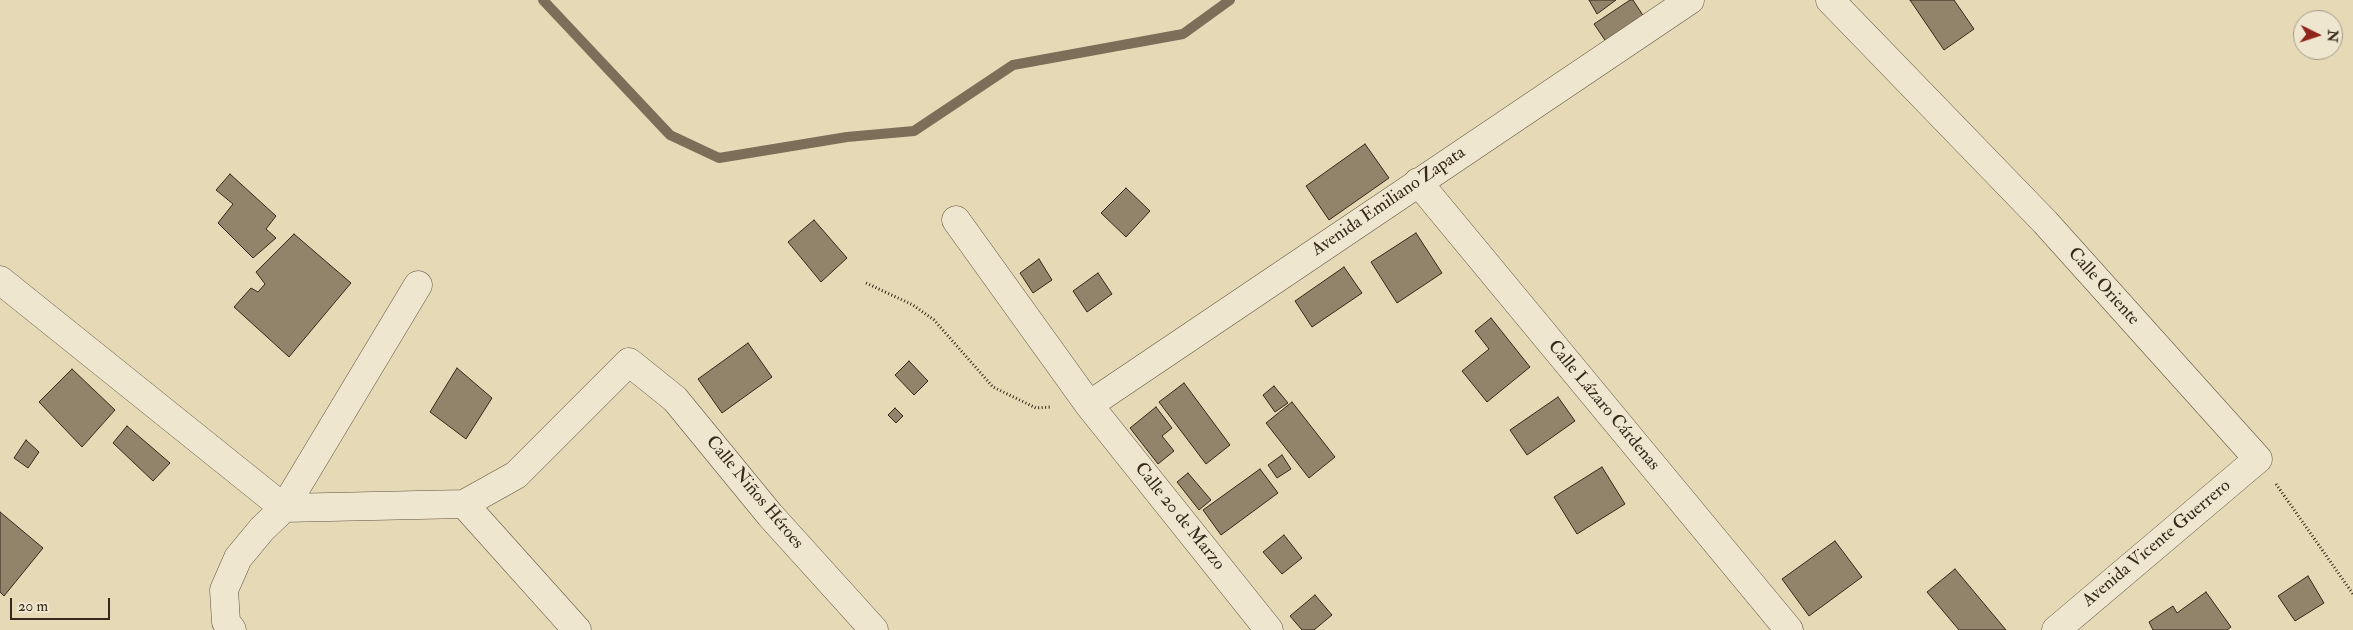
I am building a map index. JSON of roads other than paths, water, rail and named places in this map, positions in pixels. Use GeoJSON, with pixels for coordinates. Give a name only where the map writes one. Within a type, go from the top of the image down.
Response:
{"type":"FeatureCollection","features":[{"type":"Feature","properties":{"kind":"street","name":"Avenida Emiliano Zapata"},"geometry":{"type":"LineString","coordinates":[[1090,405],[1690,0]]}},
{"type":"Feature","properties":{"kind":"street","name":"Calle Oriente"},"geometry":{"type":"LineString","coordinates":[[1830,0],[1846,14],[2045,222],[2258,459]]}},
{"type":"Feature","properties":{"kind":"street","name":"Calle Lázaro Cárdenas"},"geometry":{"type":"LineString","coordinates":[[1418,182],[1789,630]]}},
{"type":"Feature","properties":{"kind":"street","name":"Calle 20 de Marzo"},"geometry":{"type":"LineString","coordinates":[[956,220],[1090,405],[1269,630]]}},
{"type":"Feature","properties":{"kind":"street"},"geometry":{"type":"LineString","coordinates":[[0,280],[284,508],[464,504],[577,630]]}},
{"type":"Feature","properties":{"kind":"street"},"geometry":{"type":"LineString","coordinates":[[232,630],[226,622],[224,590],[238,558],[262,529],[284,508],[418,285]]}},
{"type":"Feature","properties":{"kind":"street","name":"Calle Niños Héroes"},"geometry":{"type":"LineString","coordinates":[[464,504],[516,475],[629,362],[675,399],[770,515],[874,630]]}},
{"type":"Feature","properties":{"kind":"street","name":"Avenida Vicente Guerrero"},"geometry":{"type":"LineString","coordinates":[[2056,630],[2258,459]]}},
{"type":"Feature","properties":{"kind":"waterway"},"geometry":{"type":"LineString","coordinates":[[543,0],[670,135],[719,158],[847,137],[914,131],[1013,65],[1183,34],[1230,0]]}}]}
